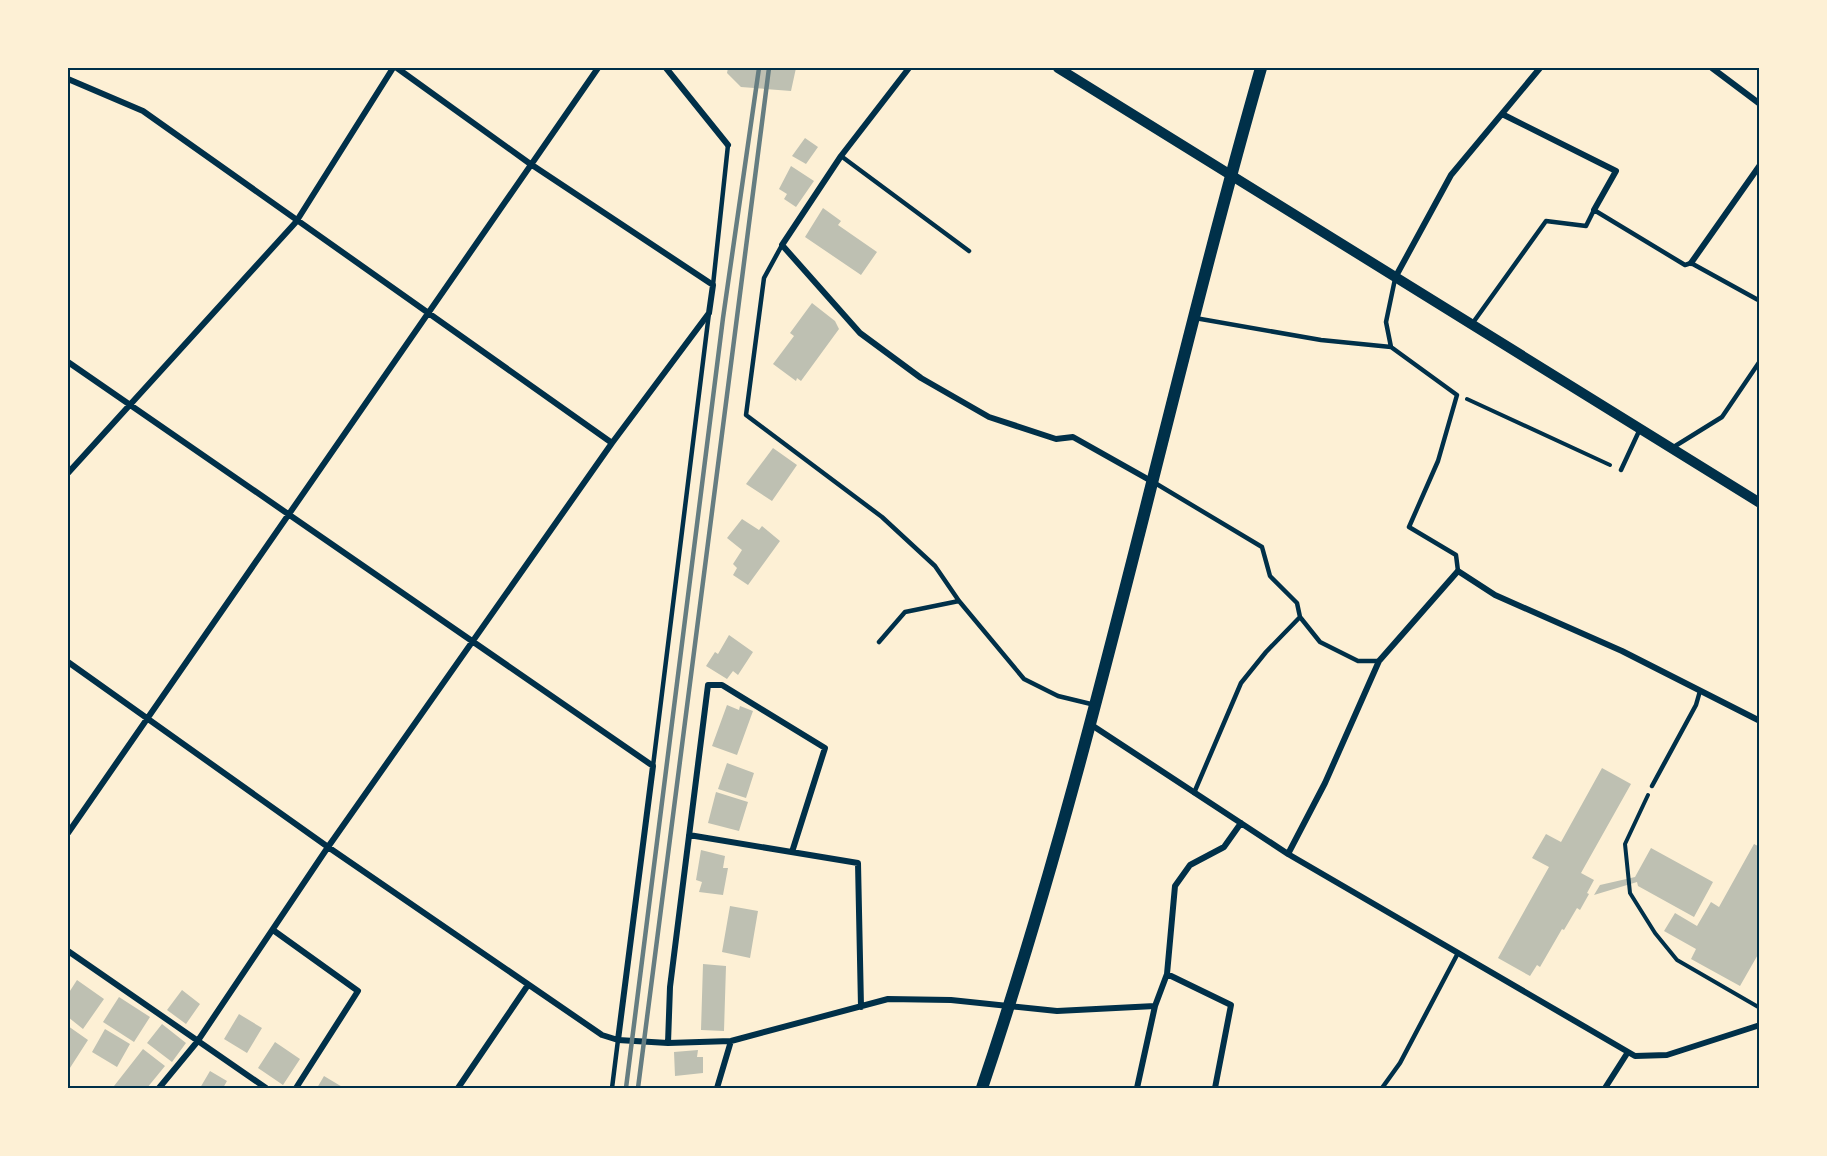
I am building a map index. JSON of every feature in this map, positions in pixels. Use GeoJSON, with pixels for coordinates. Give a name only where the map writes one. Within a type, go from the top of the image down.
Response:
{"type":"FeatureCollection","features":[{"type":"Feature","properties":{"kind":"main road"},"geometry":{"type":"LineString","coordinates":[[982,1089],[1010,1004],[1090,724],[1231,173],[1261,68]]}},
{"type":"Feature","properties":{"kind":"street"},"geometry":{"type":"LineString","coordinates":[[68,473],[296,222],[395,68],[529,163],[713,285],[710,313],[612,443],[328,847],[197,1042],[159,1089]]}},
{"type":"Feature","properties":{"kind":"street"},"geometry":{"type":"LineString","coordinates":[[68,832],[529,163],[598,68]]}},
{"type":"Feature","properties":{"kind":"street"},"geometry":{"type":"LineString","coordinates":[[666,68],[728,145]]}},
{"type":"Feature","properties":{"kind":"street"},"geometry":{"type":"LineString","coordinates":[[909,68],[841,156],[782,245],[860,333],[921,378],[989,417],[1056,439],[1073,437],[1153,482]]}},
{"type":"Feature","properties":{"kind":"street"},"geometry":{"type":"LineString","coordinates":[[1058,68],[1231,173],[1760,503]]}},
{"type":"Feature","properties":{"kind":"street"},"geometry":{"type":"LineString","coordinates":[[1396,276],[1451,175],[1540,68]]}},
{"type":"Feature","properties":{"kind":"street"},"geometry":{"type":"LineString","coordinates":[[1712,68],[1760,104]]}},
{"type":"Feature","properties":{"kind":"street"},"geometry":{"type":"LineString","coordinates":[[68,79],[143,111],[296,222],[612,443]]}},
{"type":"Feature","properties":{"kind":"street"},"geometry":{"type":"LineString","coordinates":[[1502,114],[1616,171],[1594,210]]}},
{"type":"Feature","properties":{"kind":"street"},"geometry":{"type":"LineString","coordinates":[[1691,263],[1760,165]]}},
{"type":"Feature","properties":{"kind":"street"},"geometry":{"type":"LineString","coordinates":[[68,362],[286,516],[653,766],[618,1040]]}},
{"type":"Feature","properties":{"kind":"street"},"geometry":{"type":"LineString","coordinates":[[1288,854],[1325,783],[1379,661],[1458,571],[1495,595],[1622,651],[1760,722]]}},
{"type":"Feature","properties":{"kind":"street"},"geometry":{"type":"LineString","coordinates":[[68,662],[328,847],[602,1035],[618,1040],[668,1043],[731,1041],[888,999],[1010,1004],[1057,1011],[1155,1006]]}},
{"type":"Feature","properties":{"kind":"street"},"geometry":{"type":"LineString","coordinates":[[668,1043],[670,987],[708,685],[722,685],[825,748],[792,852]]}},
{"type":"Feature","properties":{"kind":"street"},"geometry":{"type":"LineString","coordinates":[[1090,724],[1288,854],[1635,1056],[1667,1055],[1760,1025]]}},
{"type":"Feature","properties":{"kind":"street"},"geometry":{"type":"LineString","coordinates":[[1137,1089],[1155,1006],[1167,974],[1174,886],[1190,865],[1224,847],[1241,823]]}},
{"type":"Feature","properties":{"kind":"street"},"geometry":{"type":"LineString","coordinates":[[689,835],[858,863],[861,1006]]}},
{"type":"Feature","properties":{"kind":"street"},"geometry":{"type":"LineString","coordinates":[[273,930],[358,991],[296,1089]]}},
{"type":"Feature","properties":{"kind":"street"},"geometry":{"type":"LineString","coordinates":[[68,951],[266,1089]]}},
{"type":"Feature","properties":{"kind":"street"},"geometry":{"type":"LineString","coordinates":[[1167,974],[1231,1005],[1215,1089]]}},
{"type":"Feature","properties":{"kind":"street"},"geometry":{"type":"LineString","coordinates":[[458,1089],[528,985]]}},
{"type":"Feature","properties":{"kind":"street"},"geometry":{"type":"LineString","coordinates":[[717,1089],[731,1041]]}},
{"type":"Feature","properties":{"kind":"street"},"geometry":{"type":"LineString","coordinates":[[1605,1089],[1628,1052]]}},
{"type":"Feature","properties":{"kind":"lane"},"geometry":{"type":"LineString","coordinates":[[713,285],[728,145]]}},
{"type":"Feature","properties":{"kind":"lane"},"geometry":{"type":"LineString","coordinates":[[841,156],[969,251]]}},
{"type":"Feature","properties":{"kind":"lane"},"geometry":{"type":"LineString","coordinates":[[1472,324],[1546,221],[1586,226],[1594,210],[1685,265],[1691,263],[1760,301]]}},
{"type":"Feature","properties":{"kind":"lane"},"geometry":{"type":"LineString","coordinates":[[782,245],[764,278],[746,415],[882,517],[936,566],[959,602],[1024,679],[1058,696],[1095,705]]}},
{"type":"Feature","properties":{"kind":"lane"},"geometry":{"type":"LineString","coordinates":[[1391,347],[1386,322],[1396,276]]}},
{"type":"Feature","properties":{"kind":"lane"},"geometry":{"type":"LineString","coordinates":[[653,766],[710,313]]}},
{"type":"Feature","properties":{"kind":"lane"},"geometry":{"type":"LineString","coordinates":[[1194,318],[1321,340],[1391,347],[1457,395],[1438,461],[1409,527],[1456,555],[1458,571]]}},
{"type":"Feature","properties":{"kind":"lane"},"geometry":{"type":"LineString","coordinates":[[1672,448],[1722,417],[1760,361]]}},
{"type":"Feature","properties":{"kind":"lane"},"geometry":{"type":"LineString","coordinates":[[1621,470],[1640,429]]}},
{"type":"Feature","properties":{"kind":"lane"},"geometry":{"type":"LineString","coordinates":[[1153,482],[1262,547],[1270,576],[1297,603],[1300,617],[1320,642],[1358,661],[1379,661]]}},
{"type":"Feature","properties":{"kind":"lane"},"geometry":{"type":"LineString","coordinates":[[879,642],[905,612],[959,602]]}},
{"type":"Feature","properties":{"kind":"lane"},"geometry":{"type":"LineString","coordinates":[[1194,793],[1241,683],[1266,652],[1300,617]]}},
{"type":"Feature","properties":{"kind":"lane"},"geometry":{"type":"LineString","coordinates":[[1652,786],[1696,705],[1700,691]]}},
{"type":"Feature","properties":{"kind":"lane"},"geometry":{"type":"LineString","coordinates":[[1383,1089],[1400,1063],[1458,953]]}},
{"type":"Feature","properties":{"kind":"lane"},"geometry":{"type":"LineString","coordinates":[[612,1089],[618,1040]]}},
{"type":"Feature","properties":{"kind":"path"},"geometry":{"type":"LineString","coordinates":[[1457,395],[1621,470]]}},
{"type":"Feature","properties":{"kind":"path"},"geometry":{"type":"LineString","coordinates":[[1652,786],[1625,844],[1630,893],[1655,933],[1677,960],[1760,1008]]}},
{"type":"Feature","properties":{"kind":"building"},"geometry":{"type":"Polygon","coordinates":[[[728,68],[796,68],[791,91],[741,87],[727,73],[728,68]]]}},
{"type":"Feature","properties":{"kind":"building"},"geometry":{"type":"Polygon","coordinates":[[[805,138],[818,147],[806,164],[792,156],[805,138]]]}},
{"type":"Feature","properties":{"kind":"building"},"geometry":{"type":"Polygon","coordinates":[[[791,166],[814,181],[796,207],[784,199],[787,194],[779,189],[791,166]]]}},
{"type":"Feature","properties":{"kind":"building"},"geometry":{"type":"Polygon","coordinates":[[[823,208],[841,221],[838,225],[877,252],[861,275],[805,237],[823,208]]]}},
{"type":"Feature","properties":{"kind":"building"},"geometry":{"type":"Polygon","coordinates":[[[812,303],[835,321],[839,329],[801,381],[797,378],[796,381],[773,364],[794,336],[790,333],[812,303]]]}},
{"type":"Feature","properties":{"kind":"building"},"geometry":{"type":"Polygon","coordinates":[[[773,448],[797,465],[772,501],[746,484],[773,448]]]}},
{"type":"Feature","properties":{"kind":"building"},"geometry":{"type":"Polygon","coordinates":[[[742,519],[759,530],[762,526],[780,541],[748,585],[733,575],[737,568],[733,564],[742,550],[727,538],[742,519]]]}},
{"type":"Feature","properties":{"kind":"building"},"geometry":{"type":"Polygon","coordinates":[[[729,635],[753,652],[738,675],[733,671],[727,679],[706,666],[715,652],[718,654],[729,635]]]}},
{"type":"Feature","properties":{"kind":"building"},"geometry":{"type":"Polygon","coordinates":[[[727,705],[739,710],[740,706],[753,711],[737,755],[712,746],[727,705]]]}},
{"type":"Feature","properties":{"kind":"building"},"geometry":{"type":"Polygon","coordinates":[[[727,763],[754,773],[746,798],[718,789],[727,763]]]}},
{"type":"Feature","properties":{"kind":"building"},"geometry":{"type":"Polygon","coordinates":[[[1602,768],[1631,784],[1581,873],[1594,880],[1587,893],[1589,894],[1580,910],[1577,908],[1564,930],[1562,929],[1540,967],[1537,965],[1530,976],[1498,958],[1549,867],[1532,858],[1546,834],[1561,842],[1602,768]]]}},
{"type":"Feature","properties":{"kind":"building"},"geometry":{"type":"Polygon","coordinates":[[[716,792],[748,802],[739,831],[708,823],[716,792]]]}},
{"type":"Feature","properties":{"kind":"building"},"geometry":{"type":"Polygon","coordinates":[[[1754,844],[1760,847],[1760,951],[1740,986],[1691,959],[1696,949],[1664,931],[1675,913],[1697,926],[1711,902],[1719,907],[1754,844]]]}},
{"type":"Feature","properties":{"kind":"building"},"geometry":{"type":"Polygon","coordinates":[[[1651,848],[1713,882],[1694,917],[1638,886],[1637,882],[1594,895],[1600,885],[1635,877],[1651,848]]]}},
{"type":"Feature","properties":{"kind":"building"},"geometry":{"type":"Polygon","coordinates":[[[701,850],[725,856],[723,868],[728,868],[723,895],[699,892],[702,882],[696,880],[701,850]]]}},
{"type":"Feature","properties":{"kind":"building"},"geometry":{"type":"Polygon","coordinates":[[[730,906],[758,911],[750,958],[722,952],[730,906]]]}},
{"type":"Feature","properties":{"kind":"building"},"geometry":{"type":"Polygon","coordinates":[[[703,964],[726,966],[724,1031],[701,1030],[703,964]]]}},
{"type":"Feature","properties":{"kind":"building"},"geometry":{"type":"Polygon","coordinates":[[[77,980],[104,999],[83,1029],[68,1017],[68,994],[77,980]]]}},
{"type":"Feature","properties":{"kind":"building"},"geometry":{"type":"Polygon","coordinates":[[[182,990],[200,1004],[186,1024],[167,1010],[182,990]]]}},
{"type":"Feature","properties":{"kind":"building"},"geometry":{"type":"Polygon","coordinates":[[[119,997],[150,1017],[134,1042],[103,1022],[119,997]]]}},
{"type":"Feature","properties":{"kind":"building"},"geometry":{"type":"Polygon","coordinates":[[[239,1014],[262,1028],[247,1053],[224,1039],[239,1014]]]}},
{"type":"Feature","properties":{"kind":"building"},"geometry":{"type":"Polygon","coordinates":[[[162,1024],[186,1043],[172,1062],[147,1043],[162,1024]]]}},
{"type":"Feature","properties":{"kind":"building"},"geometry":{"type":"Polygon","coordinates":[[[68,1026],[88,1040],[68,1071],[68,1026]]]}},
{"type":"Feature","properties":{"kind":"building"},"geometry":{"type":"Polygon","coordinates":[[[105,1029],[130,1044],[117,1067],[92,1052],[105,1029]]]}},
{"type":"Feature","properties":{"kind":"building"},"geometry":{"type":"Polygon","coordinates":[[[275,1042],[300,1059],[283,1085],[258,1068],[275,1042]]]}},
{"type":"Feature","properties":{"kind":"building"},"geometry":{"type":"Polygon","coordinates":[[[143,1049],[165,1066],[147,1088],[117,1088],[114,1086],[143,1049]]]}},
{"type":"Feature","properties":{"kind":"building"},"geometry":{"type":"Polygon","coordinates":[[[698,1050],[697,1057],[703,1057],[703,1073],[675,1076],[674,1052],[698,1050]]]}},
{"type":"Feature","properties":{"kind":"building"},"geometry":{"type":"Polygon","coordinates":[[[210,1071],[227,1081],[223,1088],[200,1088],[210,1071]]]}},
{"type":"Feature","properties":{"kind":"building"},"geometry":{"type":"Polygon","coordinates":[[[324,1076],[344,1088],[317,1088],[324,1076]]]}},
{"type":"Feature","properties":{"kind":"railway"},"geometry":{"type":"LineString","coordinates":[[626,1088],[723,318],[759,68]]}},
{"type":"Feature","properties":{"kind":"railway"},"geometry":{"type":"LineString","coordinates":[[638,1088],[769,68]]}}]}
